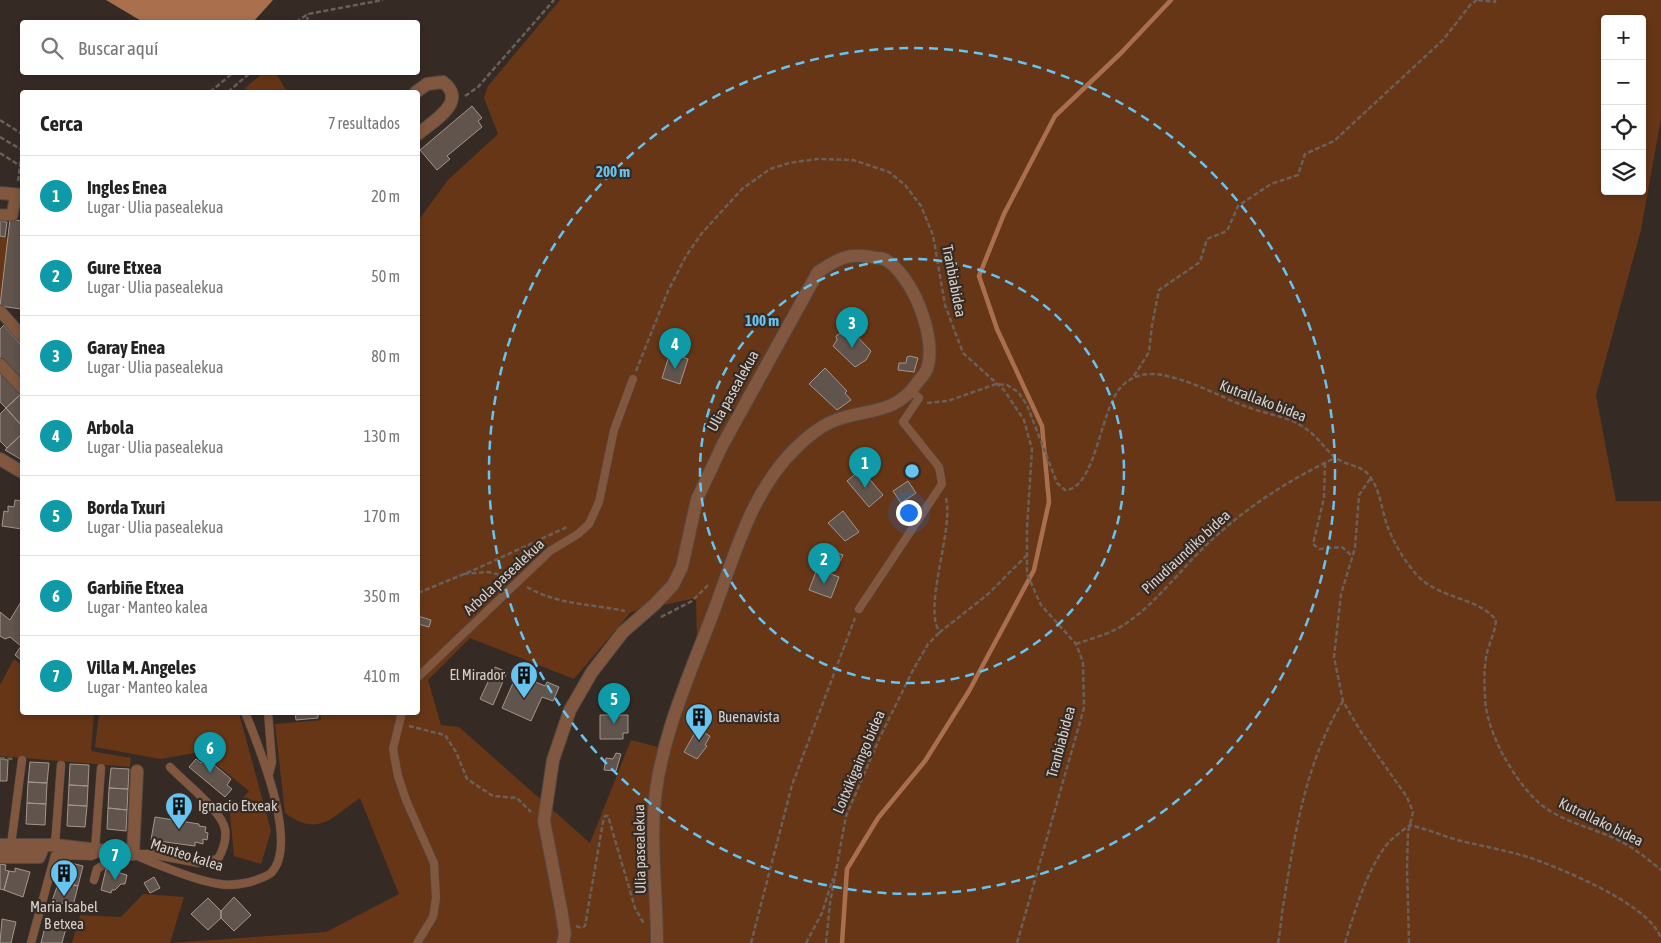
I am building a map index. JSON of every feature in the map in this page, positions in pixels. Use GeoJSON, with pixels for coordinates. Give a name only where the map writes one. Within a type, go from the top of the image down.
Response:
{"type":"FeatureCollection","features":[{"type":"Feature","properties":{"kind":"street"},"geometry":{"type":"LineString","coordinates":[[419,90],[427,84],[443,82],[452,94],[449,108],[420,132]]}},
{"type":"Feature","properties":{"kind":"street"},"geometry":{"type":"LineString","coordinates":[[0,193],[19,195],[12,215],[0,215]]}},
{"type":"Feature","properties":{"kind":"street","name":"Ulia pasealekua"},"geometry":{"type":"LineString","coordinates":[[563,943],[565,934],[544,821],[552,760],[570,710],[592,672],[624,632],[673,585],[682,567],[697,499],[723,444],[818,272],[837,259],[849,255],[884,259],[897,271],[918,301],[928,328],[930,348],[927,369],[915,395],[896,404],[850,415],[830,423],[812,434],[778,467],[748,523],[683,692],[661,761],[654,811],[657,943]]}},
{"type":"Feature","properties":{"kind":"street"},"geometry":{"type":"LineString","coordinates":[[0,311],[20,334]]}},
{"type":"Feature","properties":{"kind":"street"},"geometry":{"type":"LineString","coordinates":[[0,364],[20,386]]}},
{"type":"Feature","properties":{"kind":"street"},"geometry":{"type":"LineString","coordinates":[[0,459],[20,471]]}},
{"type":"Feature","properties":{"kind":"street","name":"Manteo kalea"},"geometry":{"type":"LineString","coordinates":[[6,845],[49,845],[133,854],[137,771]]}},
{"type":"Feature","properties":{"kind":"street"},"geometry":{"type":"LineString","coordinates":[[0,857],[39,857],[49,845]]}},
{"type":"Feature","properties":{"kind":"lane","name":"Arbola pasealekua"},"geometry":{"type":"LineString","coordinates":[[420,675],[550,551],[578,534],[589,524],[599,502],[614,430],[633,379]]}},
{"type":"Feature","properties":{"kind":"lane"},"geometry":{"type":"LineString","coordinates":[[858,609],[942,484],[940,468],[903,422],[915,395]]}},
{"type":"Feature","properties":{"kind":"lane","name":"Manteo kalea"},"geometry":{"type":"LineString","coordinates":[[133,854],[219,884],[237,885],[270,874],[277,864],[281,838],[269,774],[246,715]]}},
{"type":"Feature","properties":{"kind":"lane"},"geometry":{"type":"LineString","coordinates":[[268,715],[272,762],[269,774]]}},
{"type":"Feature","properties":{"kind":"lane"},"geometry":{"type":"LineString","coordinates":[[401,715],[393,749],[398,776],[406,800],[434,862],[436,898],[433,917],[417,943]]}},
{"type":"Feature","properties":{"kind":"lane"},"geometry":{"type":"LineString","coordinates":[[6,845],[22,760]]}},
{"type":"Feature","properties":{"kind":"lane"},"geometry":{"type":"LineString","coordinates":[[49,845],[61,765]]}},
{"type":"Feature","properties":{"kind":"lane","name":"Manteo kalea"},"geometry":{"type":"LineString","coordinates":[[133,854],[150,854],[199,863],[218,859],[224,847],[225,829],[216,814],[170,767]]}},
{"type":"Feature","properties":{"kind":"lane"},"geometry":{"type":"LineString","coordinates":[[31,943],[55,855],[91,856],[99,850],[101,768]]}},
{"type":"Feature","properties":{"kind":"lane"},"geometry":{"type":"LineString","coordinates":[[94,880],[97,869],[105,864],[119,863],[133,854]]}},
{"type":"Feature","properties":{"kind":"path"},"geometry":{"type":"LineString","coordinates":[[299,20],[308,14],[382,0]]}},
{"type":"Feature","properties":{"kind":"path"},"geometry":{"type":"LineString","coordinates":[[449,108],[478,87],[554,0]]}},
{"type":"Feature","properties":{"kind":"path"},"geometry":{"type":"LineString","coordinates":[[915,395],[929,404],[996,384],[1007,385],[1018,392],[1027,405],[1057,483],[1065,490],[1070,490],[1090,469],[1113,395],[1133,377],[1149,352],[1159,290],[1200,262],[1207,239],[1227,231],[1238,206],[1271,184],[1298,175],[1305,154],[1334,140],[1443,40],[1472,4],[1478,0],[1495,2],[1495,0]]}},
{"type":"Feature","properties":{"kind":"path"},"geometry":{"type":"LineString","coordinates":[[307,20],[308,14]]}},
{"type":"Feature","properties":{"kind":"path"},"geometry":{"type":"LineString","coordinates":[[214,90],[231,75]]}},
{"type":"Feature","properties":{"kind":"path"},"geometry":{"type":"LineString","coordinates":[[230,90],[248,75]]}},
{"type":"Feature","properties":{"kind":"path"},"geometry":{"type":"LineString","coordinates":[[0,120],[20,133]]}},
{"type":"Feature","properties":{"kind":"path"},"geometry":{"type":"LineString","coordinates":[[0,137],[20,149]]}},
{"type":"Feature","properties":{"kind":"path"},"geometry":{"type":"LineString","coordinates":[[0,153],[20,165]]}},
{"type":"Feature","properties":{"kind":"path","name":"Tranbiabidea"},"geometry":{"type":"LineString","coordinates":[[633,379],[668,291],[686,256],[702,233],[742,189],[770,169],[789,162],[834,158],[853,160],[888,172],[905,184],[922,206],[933,235],[945,305],[952,328],[963,352],[1004,390],[1024,420],[1032,449],[1026,574],[1041,605],[1076,644],[1083,662],[1084,708],[1017,943]]}},
{"type":"Feature","properties":{"kind":"path","name":"Kutrallako bidea"},"geometry":{"type":"LineString","coordinates":[[1133,377],[1156,374],[1180,380],[1218,396],[1299,424],[1315,434],[1336,458],[1366,472],[1377,488],[1387,525],[1396,545],[1416,575],[1442,593],[1488,610],[1496,620],[1495,632],[1488,650],[1484,695],[1488,716],[1494,737],[1508,764],[1529,793],[1546,808],[1565,820],[1619,840],[1642,854],[1661,870]]}},
{"type":"Feature","properties":{"kind":"path","name":"Pinudiaundiko bidea"},"geometry":{"type":"LineString","coordinates":[[1076,644],[1128,622],[1183,571],[1214,538],[1263,498],[1298,475],[1336,458]]}},
{"type":"Feature","properties":{"kind":"path"},"geometry":{"type":"LineString","coordinates":[[1325,463],[1324,498],[1312,544],[1319,549],[1342,547],[1350,552],[1352,558]]}},
{"type":"Feature","properties":{"kind":"path"},"geometry":{"type":"LineString","coordinates":[[1370,479],[1359,495],[1355,548],[1341,594],[1334,657],[1343,701],[1361,732],[1406,797],[1413,812],[1410,824],[1407,868],[1409,943]]}},
{"type":"Feature","properties":{"kind":"path"},"geometry":{"type":"LineString","coordinates":[[940,632],[935,626],[935,607],[948,506],[942,484]]}},
{"type":"Feature","properties":{"kind":"path"},"geometry":{"type":"LineString","coordinates":[[420,592],[464,574],[571,524]]}},
{"type":"Feature","properties":{"kind":"path","name":"Loitxikigaingo bidea"},"geometry":{"type":"LineString","coordinates":[[826,943],[836,867],[846,816],[880,737],[928,644],[940,632],[987,595],[1026,556]]}},
{"type":"Feature","properties":{"kind":"path"},"geometry":{"type":"LineString","coordinates":[[464,574],[488,572],[503,574],[511,578]]}},
{"type":"Feature","properties":{"kind":"path"},"geometry":{"type":"LineString","coordinates":[[532,590],[581,606],[628,612]]}},
{"type":"Feature","properties":{"kind":"path"},"geometry":{"type":"LineString","coordinates":[[676,610],[692,601]]}},
{"type":"Feature","properties":{"kind":"path"},"geometry":{"type":"LineString","coordinates":[[751,943],[792,785],[858,609]]}},
{"type":"Feature","properties":{"kind":"path"},"geometry":{"type":"LineString","coordinates":[[1278,943],[1294,842],[1312,766],[1318,748],[1343,701]]}},
{"type":"Feature","properties":{"kind":"path"},"geometry":{"type":"LineString","coordinates":[[400,722],[411,727],[445,735],[467,779],[493,796],[517,798],[534,815]]}},
{"type":"Feature","properties":{"kind":"path"},"geometry":{"type":"LineString","coordinates":[[561,909],[576,926],[581,928],[585,926],[603,822],[605,816],[608,816],[611,819],[635,908],[644,925]]}},
{"type":"Feature","properties":{"kind":"path"},"geometry":{"type":"LineString","coordinates":[[1410,824],[1457,840],[1529,857],[1562,871],[1641,912],[1653,924],[1661,939]]}},
{"type":"Feature","properties":{"kind":"path"},"geometry":{"type":"LineString","coordinates":[[1345,943],[1358,902],[1375,866],[1388,843],[1410,824]]}},
{"type":"Feature","properties":{"kind":"path"},"geometry":{"type":"LineString","coordinates":[[806,943],[822,913],[836,867]]}},
{"type":"Feature","properties":{"kind":"shaded area"},"geometry":{"type":"Polygon","coordinates":[[[106,0],[273,0],[255,20],[140,20],[106,0]]]}},
{"type":"Feature","properties":{"kind":"shaded area"},"geometry":{"type":"Polygon","coordinates":[[[560,0],[1661,0],[1661,118],[1641,230],[1596,395],[1616,501],[1661,501],[1661,943],[170,943],[326,932],[399,894],[360,798],[333,818],[316,824],[307,824],[285,813],[275,724],[321,720],[320,715],[420,715],[420,218],[448,180],[498,134],[484,98],[488,86],[560,0]],[[696,598],[631,612],[574,679],[470,638],[428,680],[441,725],[459,727],[590,843],[631,740],[669,750],[704,648],[697,642],[696,598]]]}},
{"type":"Feature","properties":{"kind":"shaded area"},"geometry":{"type":"Polygon","coordinates":[[[261,75],[277,75],[286,90],[246,90],[245,88],[261,75]]]}},
{"type":"Feature","properties":{"kind":"shaded area"},"geometry":{"type":"Polygon","coordinates":[[[0,236],[8,238],[0,306],[0,236]]]}},
{"type":"Feature","properties":{"kind":"shaded area"},"geometry":{"type":"Polygon","coordinates":[[[14,659],[20,664],[20,715],[94,715],[91,751],[131,758],[130,767],[0,756],[0,685],[14,659]]]}},
{"type":"Feature","properties":{"kind":"shaded area"},"geometry":{"type":"Polygon","coordinates":[[[99,715],[240,715],[271,831],[261,864],[234,856],[230,813],[249,791],[201,752],[160,759],[95,747],[99,715]]]}},
{"type":"Feature","properties":{"kind":"shaded area"},"geometry":{"type":"Polygon","coordinates":[[[143,894],[184,897],[170,943],[72,943],[80,915],[121,917],[143,894]]]}},
{"type":"Feature","properties":{"kind":"building"},"geometry":{"type":"Polygon","coordinates":[[[472,106],[482,118],[478,121],[482,127],[447,156],[450,159],[437,170],[420,150],[472,106]]]}},
{"type":"Feature","properties":{"kind":"building"},"geometry":{"type":"Polygon","coordinates":[[[10,219],[20,221],[20,309],[0,306],[10,219]]]}},
{"type":"Feature","properties":{"kind":"building"},"geometry":{"type":"Polygon","coordinates":[[[0,221],[7,222],[5,237],[0,236],[0,221]]]}},
{"type":"Feature","properties":{"kind":"building"},"geometry":{"type":"Polygon","coordinates":[[[4,325],[20,344],[20,382],[0,360],[0,329],[4,325]]]}},
{"type":"Feature","properties":{"kind":"building"},"geometry":{"type":"Polygon","coordinates":[[[849,328],[871,351],[866,360],[855,367],[833,346],[837,340],[836,336],[849,328]]]}},
{"type":"Feature","properties":{"kind":"building"},"geometry":{"type":"Polygon","coordinates":[[[670,353],[688,359],[680,384],[662,378],[670,353]]]}},
{"type":"Feature","properties":{"kind":"building"},"geometry":{"type":"Polygon","coordinates":[[[907,357],[918,358],[914,372],[898,370],[899,363],[906,363],[907,357]]]}},
{"type":"Feature","properties":{"kind":"building"},"geometry":{"type":"Polygon","coordinates":[[[825,368],[847,391],[845,393],[851,400],[837,410],[809,384],[825,368]]]}},
{"type":"Feature","properties":{"kind":"building"},"geometry":{"type":"Polygon","coordinates":[[[0,372],[20,395],[6,408],[0,402],[0,372]]]}},
{"type":"Feature","properties":{"kind":"building"},"geometry":{"type":"Polygon","coordinates":[[[20,395],[20,424],[6,408],[20,395]]]}},
{"type":"Feature","properties":{"kind":"building"},"geometry":{"type":"Polygon","coordinates":[[[6,408],[20,424],[20,436],[7,448],[0,441],[0,414],[6,408]]]}},
{"type":"Feature","properties":{"kind":"building"},"geometry":{"type":"Polygon","coordinates":[[[20,436],[20,459],[5,450],[20,436]]]}},
{"type":"Feature","properties":{"kind":"building"},"geometry":{"type":"Polygon","coordinates":[[[861,469],[883,495],[869,507],[847,481],[861,469]]]}},
{"type":"Feature","properties":{"kind":"building"},"geometry":{"type":"Polygon","coordinates":[[[908,481],[916,493],[901,503],[893,491],[908,481]]]}},
{"type":"Feature","properties":{"kind":"building"},"geometry":{"type":"Polygon","coordinates":[[[15,500],[20,501],[20,529],[2,526],[4,511],[8,512],[8,506],[14,507],[15,500]]]}},
{"type":"Feature","properties":{"kind":"building"},"geometry":{"type":"Polygon","coordinates":[[[843,511],[859,532],[845,541],[828,523],[843,511]]]}},
{"type":"Feature","properties":{"kind":"building"},"geometry":{"type":"Polygon","coordinates":[[[832,551],[843,555],[835,571],[822,566],[832,551]]]}},
{"type":"Feature","properties":{"kind":"building"},"geometry":{"type":"Polygon","coordinates":[[[817,569],[839,577],[831,598],[809,590],[817,569]]]}},
{"type":"Feature","properties":{"kind":"building"},"geometry":{"type":"Polygon","coordinates":[[[20,603],[20,645],[10,637],[5,639],[0,636],[0,612],[10,620],[20,603]]]}},
{"type":"Feature","properties":{"kind":"building"},"geometry":{"type":"Polygon","coordinates":[[[420,617],[431,620],[429,627],[420,625],[420,617]]]}},
{"type":"Feature","properties":{"kind":"building"},"geometry":{"type":"Polygon","coordinates":[[[20,648],[20,659],[15,655],[20,648]]]}},
{"type":"Feature","properties":{"kind":"building"},"geometry":{"type":"Polygon","coordinates":[[[495,667],[507,672],[493,705],[480,699],[495,667]]]}},
{"type":"Feature","properties":{"kind":"building","name":"El Mirador"},"geometry":{"type":"Polygon","coordinates":[[[517,674],[545,686],[547,682],[559,687],[553,701],[542,697],[531,721],[502,708],[517,674]]]}},
{"type":"Feature","properties":{"kind":"building"},"geometry":{"type":"Polygon","coordinates":[[[295,715],[318,715],[318,718],[296,720],[295,715]]]}},
{"type":"Feature","properties":{"kind":"building"},"geometry":{"type":"Polygon","coordinates":[[[600,715],[628,715],[628,733],[623,733],[623,739],[600,739],[600,715]]]}},
{"type":"Feature","properties":{"kind":"building","name":"Buenavista"},"geometry":{"type":"Polygon","coordinates":[[[697,729],[710,736],[705,745],[707,746],[697,759],[684,752],[697,729]]]}},
{"type":"Feature","properties":{"kind":"building"},"geometry":{"type":"Polygon","coordinates":[[[616,753],[621,754],[616,771],[604,770],[606,758],[613,759],[616,753]]]}},
{"type":"Feature","properties":{"kind":"building"},"geometry":{"type":"Polygon","coordinates":[[[206,758],[231,779],[227,785],[232,789],[225,797],[189,767],[196,759],[201,763],[206,758]]]}},
{"type":"Feature","properties":{"kind":"building"},"geometry":{"type":"Polygon","coordinates":[[[0,759],[8,760],[7,781],[0,781],[0,759]]]}},
{"type":"Feature","properties":{"kind":"building"},"geometry":{"type":"Polygon","coordinates":[[[30,762],[49,763],[47,783],[28,782],[30,762]]]}},
{"type":"Feature","properties":{"kind":"building"},"geometry":{"type":"Polygon","coordinates":[[[70,764],[89,765],[88,786],[69,785],[70,764]]]}},
{"type":"Feature","properties":{"kind":"building"},"geometry":{"type":"Polygon","coordinates":[[[111,768],[129,769],[128,789],[109,788],[111,768]]]}},
{"type":"Feature","properties":{"kind":"building"},"geometry":{"type":"Polygon","coordinates":[[[28,782],[47,783],[46,804],[27,803],[28,782]]]}},
{"type":"Feature","properties":{"kind":"building"},"geometry":{"type":"Polygon","coordinates":[[[69,785],[88,786],[87,806],[68,805],[69,785]]]}},
{"type":"Feature","properties":{"kind":"building"},"geometry":{"type":"Polygon","coordinates":[[[109,788],[128,789],[127,810],[108,808],[109,788]]]}},
{"type":"Feature","properties":{"kind":"building"},"geometry":{"type":"Polygon","coordinates":[[[27,803],[46,804],[45,825],[26,824],[27,803]]]}},
{"type":"Feature","properties":{"kind":"building"},"geometry":{"type":"Polygon","coordinates":[[[68,805],[87,806],[85,827],[67,826],[68,805]]]}},
{"type":"Feature","properties":{"kind":"building"},"geometry":{"type":"Polygon","coordinates":[[[108,808],[127,810],[126,831],[107,829],[108,808]]]}},
{"type":"Feature","properties":{"kind":"building","name":"Ignacio Etxeak"},"geometry":{"type":"Polygon","coordinates":[[[155,817],[199,824],[199,826],[206,827],[205,832],[208,833],[207,840],[203,839],[203,844],[195,842],[195,846],[151,840],[155,817]]]}},
{"type":"Feature","properties":{"kind":"building"},"geometry":{"type":"Polygon","coordinates":[[[63,861],[83,866],[78,886],[59,881],[63,861]]]}},
{"type":"Feature","properties":{"kind":"building"},"geometry":{"type":"Polygon","coordinates":[[[0,864],[6,865],[5,870],[9,871],[4,890],[0,889],[0,864]]]}},
{"type":"Feature","properties":{"kind":"building"},"geometry":{"type":"Polygon","coordinates":[[[15,868],[30,872],[23,897],[4,890],[9,871],[15,872],[15,868]]]}},
{"type":"Feature","properties":{"kind":"building"},"geometry":{"type":"Polygon","coordinates":[[[106,869],[127,875],[125,884],[121,884],[115,890],[112,890],[111,893],[101,890],[106,869]]]}},
{"type":"Feature","properties":{"kind":"building"},"geometry":{"type":"Polygon","coordinates":[[[154,877],[160,888],[150,893],[144,883],[154,877]]]}},
{"type":"Feature","properties":{"kind":"building","name":"Maria Isabel B etxea"},"geometry":{"type":"Polygon","coordinates":[[[59,881],[78,886],[73,906],[52,901],[59,881]]]}},
{"type":"Feature","properties":{"kind":"building"},"geometry":{"type":"Polygon","coordinates":[[[234,897],[251,915],[234,931],[221,918],[221,911],[234,897]]]}},
{"type":"Feature","properties":{"kind":"building"},"geometry":{"type":"Polygon","coordinates":[[[208,898],[221,911],[221,918],[208,930],[191,914],[208,898]]]}},
{"type":"Feature","properties":{"kind":"building"},"geometry":{"type":"Polygon","coordinates":[[[2,919],[16,922],[11,943],[0,943],[2,919]]]}},
{"type":"Feature","properties":{"kind":"building"},"geometry":{"type":"Polygon","coordinates":[[[46,923],[66,928],[62,943],[41,943],[46,923]]]}},
{"type":"Feature","properties":{"kind":"waterway"},"geometry":{"type":"LineString","coordinates":[[842,943],[847,869],[878,818],[925,761],[969,691],[1034,570],[1049,502],[1042,426],[997,329],[979,276],[1004,214],[1055,116],[1121,53],[1171,0]]}},
{"type":"Feature","properties":{"kind":"place","name":"Garay Enea"},"geometry":{"type":"Point","coordinates":[852,348]}},
{"type":"Feature","properties":{"kind":"place","name":"Arbola"},"geometry":{"type":"Point","coordinates":[675,369]}},
{"type":"Feature","properties":{"kind":"place","name":"Ingles Enea"},"geometry":{"type":"Point","coordinates":[865,488]}},
{"type":"Feature","properties":{"kind":"place","name":"Gure Etxea"},"geometry":{"type":"Point","coordinates":[824,584]}},
{"type":"Feature","properties":{"kind":"place","name":"El Mirador"},"geometry":{"type":"Point","coordinates":[524,699]}},
{"type":"Feature","properties":{"kind":"place","name":"Borda Txuri"},"geometry":{"type":"Point","coordinates":[614,724]}},
{"type":"Feature","properties":{"kind":"place","name":"Buenavista"},"geometry":{"type":"Point","coordinates":[699,741]}},
{"type":"Feature","properties":{"kind":"place","name":"Garbiñe Etxea"},"geometry":{"type":"Point","coordinates":[210,773]}},
{"type":"Feature","properties":{"kind":"place","name":"Ignacio Etxeak"},"geometry":{"type":"Point","coordinates":[179,830]}},
{"type":"Feature","properties":{"kind":"place","name":"Villa M. Angeles"},"geometry":{"type":"Point","coordinates":[115,880]}},
{"type":"Feature","properties":{"kind":"place","name":"Maria Isabel B etxea"},"geometry":{"type":"Point","coordinates":[64,897]}}]}
